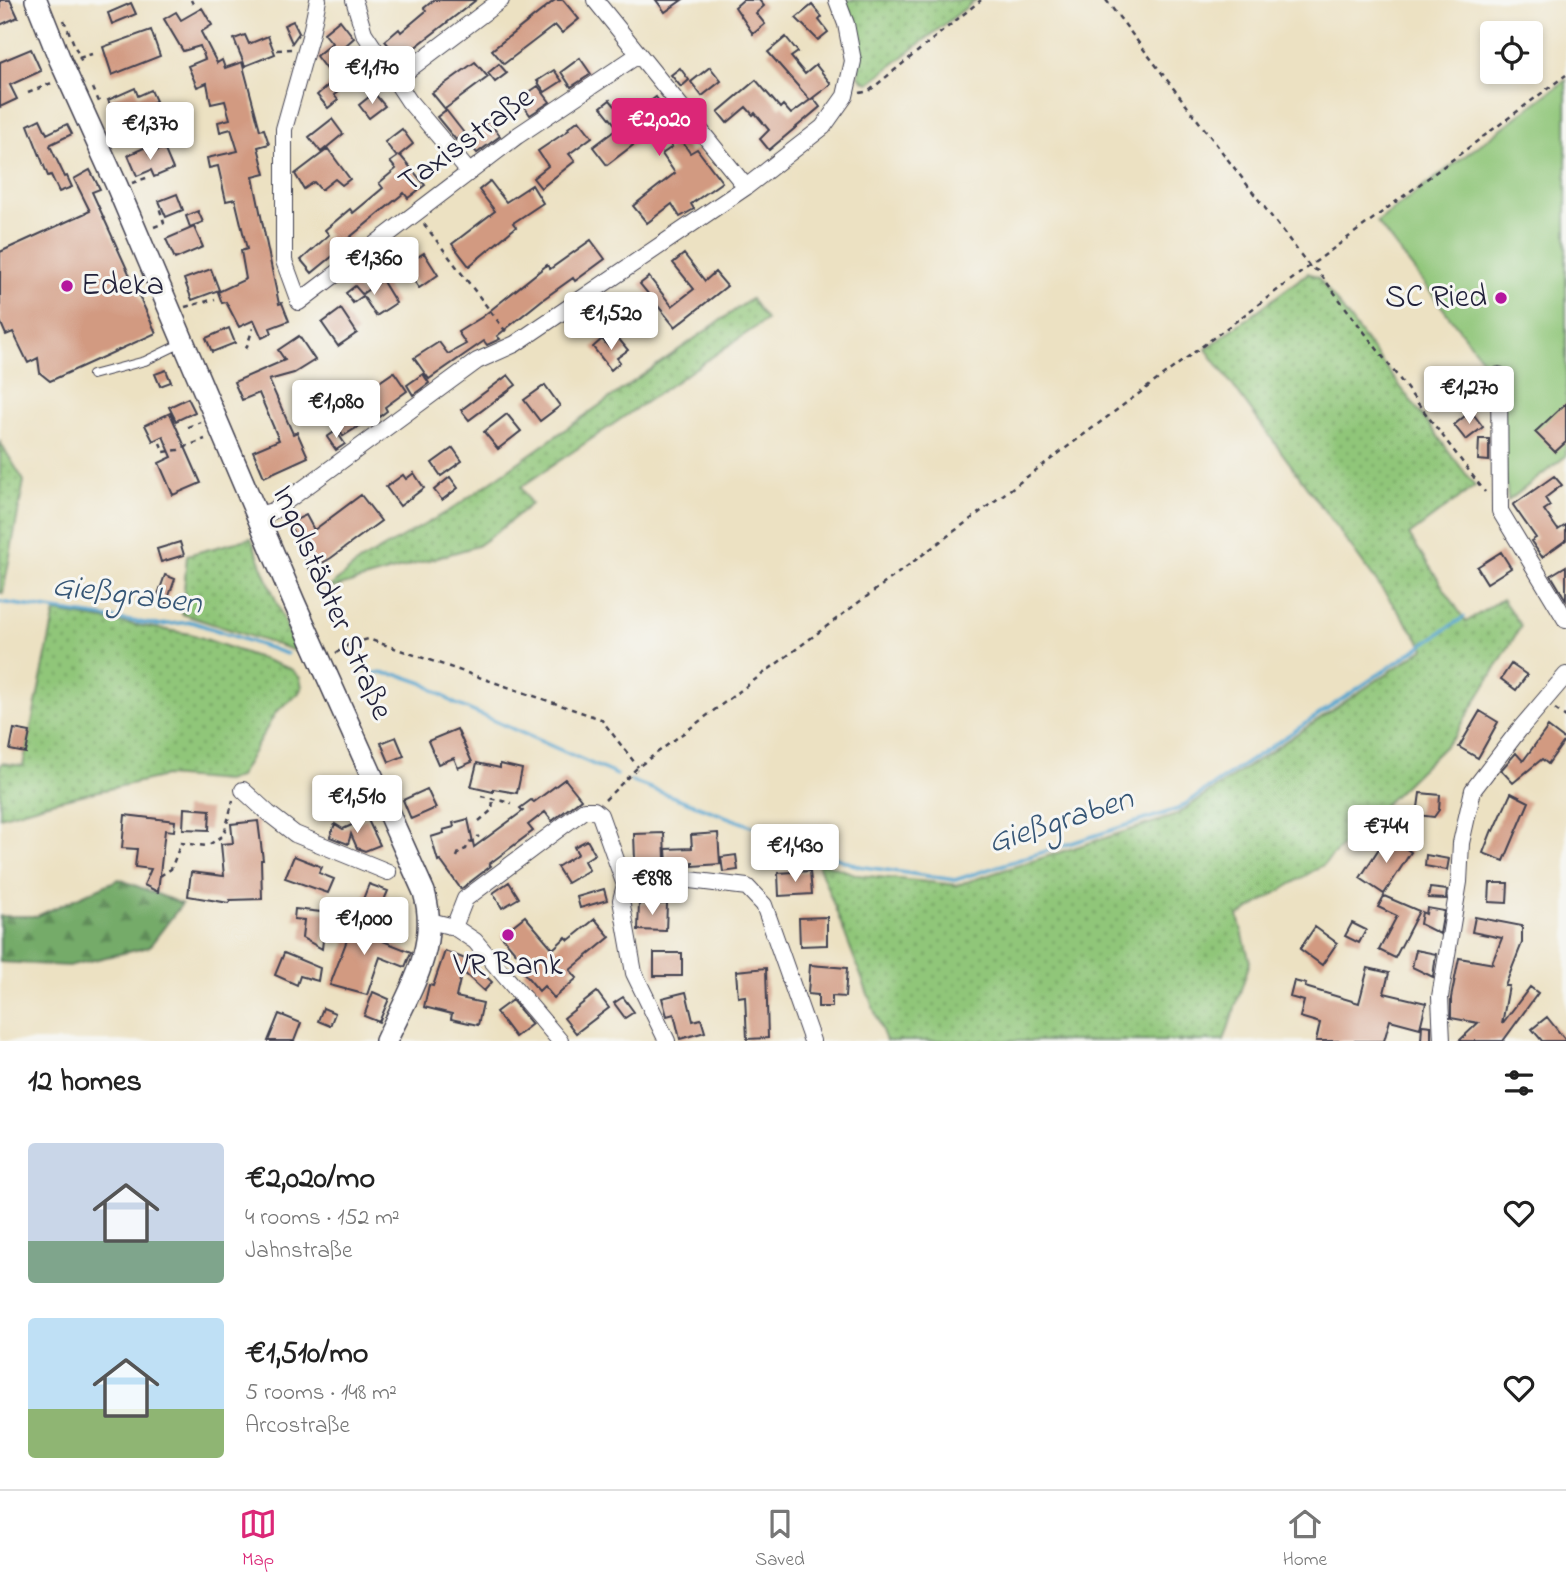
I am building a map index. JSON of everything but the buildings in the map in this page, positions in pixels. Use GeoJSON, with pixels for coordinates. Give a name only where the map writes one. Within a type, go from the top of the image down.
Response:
{"type":"FeatureCollection","features":[{"type":"Feature","properties":{"kind":"main road","name":"Ingolstädter Straße"},"geometry":{"type":"LineString","coordinates":[[36,0],[295,602],[424,891],[430,921],[428,939],[422,962],[386,1041]]}},
{"type":"Feature","properties":{"kind":"street","name":"Taxisstraße"},"geometry":{"type":"LineString","coordinates":[[318,0],[285,128],[284,261],[299,302],[517,136],[638,55]]}},
{"type":"Feature","properties":{"kind":"street"},"geometry":{"type":"LineString","coordinates":[[354,0],[364,33],[409,101],[469,172]]}},
{"type":"Feature","properties":{"kind":"street"},"geometry":{"type":"LineString","coordinates":[[395,80],[501,0]]}},
{"type":"Feature","properties":{"kind":"street"},"geometry":{"type":"LineString","coordinates":[[595,0],[746,187]]}},
{"type":"Feature","properties":{"kind":"street"},"geometry":{"type":"LineString","coordinates":[[258,515],[273,511],[477,361],[515,345],[746,187],[823,127],[845,96],[853,61],[846,24],[837,0]]}},
{"type":"Feature","properties":{"kind":"street"},"geometry":{"type":"LineString","coordinates":[[1499,375],[1500,512],[1566,620]]}},
{"type":"Feature","properties":{"kind":"street"},"geometry":{"type":"LineString","coordinates":[[1442,1041],[1440,997],[1459,882],[1461,843],[1473,790],[1566,675]]}},
{"type":"Feature","properties":{"kind":"street"},"geometry":{"type":"LineString","coordinates":[[239,790],[295,834],[388,872]]}},
{"type":"Feature","properties":{"kind":"street"},"geometry":{"type":"LineString","coordinates":[[454,927],[465,899],[584,810],[594,810],[600,815],[625,885],[621,900],[635,973],[667,1041]]}},
{"type":"Feature","properties":{"kind":"street"},"geometry":{"type":"LineString","coordinates":[[625,885],[641,874],[747,887],[764,905],[811,1041]]}},
{"type":"Feature","properties":{"kind":"street"},"geometry":{"type":"LineString","coordinates":[[430,921],[454,927],[475,941],[560,1041]]}},
{"type":"Feature","properties":{"kind":"lane"},"geometry":{"type":"LineString","coordinates":[[93,375],[145,361],[184,342]]}},
{"type":"Feature","properties":{"kind":"path"},"geometry":{"type":"LineString","coordinates":[[845,96],[869,91],[981,0]]}},
{"type":"Feature","properties":{"kind":"path"},"geometry":{"type":"LineString","coordinates":[[1106,0],[1310,267],[1318,271],[1500,512]]}},
{"type":"Feature","properties":{"kind":"path"},"geometry":{"type":"LineString","coordinates":[[594,810],[638,767],[1566,75]]}},
{"type":"Feature","properties":{"kind":"path"},"geometry":{"type":"LineString","coordinates":[[28,93],[69,76]]}},
{"type":"Feature","properties":{"kind":"path"},"geometry":{"type":"LineString","coordinates":[[138,233],[164,223],[159,207]]}},
{"type":"Feature","properties":{"kind":"path"},"geometry":{"type":"LineString","coordinates":[[416,213],[515,345]]}},
{"type":"Feature","properties":{"kind":"path"},"geometry":{"type":"LineString","coordinates":[[171,311],[215,299]]}},
{"type":"Feature","properties":{"kind":"path"},"geometry":{"type":"LineString","coordinates":[[246,349],[253,328]]}},
{"type":"Feature","properties":{"kind":"path"},"geometry":{"type":"LineString","coordinates":[[160,443],[164,452],[178,450],[223,432]]}},
{"type":"Feature","properties":{"kind":"path"},"geometry":{"type":"LineString","coordinates":[[335,654],[348,645],[368,639],[600,719],[638,767]]}},
{"type":"Feature","properties":{"kind":"path"},"geometry":{"type":"LineString","coordinates":[[160,876],[171,869],[181,843],[207,846],[223,835],[239,790]]}},
{"type":"Feature","properties":{"kind":"path"},"geometry":{"type":"LineString","coordinates":[[481,796],[511,803]]}},
{"type":"Feature","properties":{"kind":"path"},"geometry":{"type":"LineString","coordinates":[[479,821],[492,810],[493,799]]}},
{"type":"Feature","properties":{"kind":"path"},"geometry":{"type":"LineString","coordinates":[[457,857],[459,852],[479,836]]}},
{"type":"Feature","properties":{"kind":"green space"},"geometry":{"type":"Polygon","coordinates":[[[844,0],[976,0],[869,83],[859,76],[856,37],[844,0]]]}},
{"type":"Feature","properties":{"kind":"green space","name":"SC Ried"},"geometry":{"type":"Polygon","coordinates":[[[1566,80],[1566,456],[1508,501],[1494,375],[1377,222],[1566,80]]]}},
{"type":"Feature","properties":{"kind":"green space"},"geometry":{"type":"Polygon","coordinates":[[[1308,273],[1318,277],[1475,486],[1409,535],[1466,622],[1502,599],[1521,626],[1454,737],[1323,865],[1238,916],[1250,962],[1224,1041],[886,1041],[817,861],[858,875],[957,885],[1174,816],[1425,648],[1206,349],[1308,273]]]}},
{"type":"Feature","properties":{"kind":"green space"},"geometry":{"type":"Polygon","coordinates":[[[751,299],[766,320],[521,487],[531,504],[477,546],[326,590],[359,562],[452,509],[751,299]]]}},
{"type":"Feature","properties":{"kind":"green space"},"geometry":{"type":"Polygon","coordinates":[[[0,442],[24,481],[3,593],[0,593],[0,442]]]}},
{"type":"Feature","properties":{"kind":"green space"},"geometry":{"type":"Polygon","coordinates":[[[251,538],[296,651],[182,614],[187,555],[251,538]]]}},
{"type":"Feature","properties":{"kind":"green space"},"geometry":{"type":"Polygon","coordinates":[[[55,612],[191,634],[291,669],[300,678],[302,687],[298,694],[276,712],[239,777],[226,781],[165,776],[51,802],[0,817],[0,767],[2,763],[23,766],[55,612]]]}},
{"type":"Feature","properties":{"kind":"green space"},"geometry":{"type":"Polygon","coordinates":[[[119,879],[182,904],[149,947],[68,966],[0,962],[0,916],[37,916],[119,879]]]}},
{"type":"Feature","properties":{"kind":"waterway","name":"Gießgraben"},"geometry":{"type":"LineString","coordinates":[[0,602],[158,625],[192,622],[287,654]]}},
{"type":"Feature","properties":{"kind":"waterway","name":"Gießgraben"},"geometry":{"type":"LineString","coordinates":[[631,781],[858,866],[955,880],[1178,809],[1464,617]]}},
{"type":"Feature","properties":{"kind":"waterway","name":"Gießgraben"},"geometry":{"type":"LineString","coordinates":[[363,679],[376,673],[400,675],[423,683],[454,703],[617,775]]}},
{"type":"Feature","properties":{"kind":"place","name":"Edeka"},"geometry":{"type":"Point","coordinates":[67,286]}},
{"type":"Feature","properties":{"kind":"place","name":"SC Ried"},"geometry":{"type":"Point","coordinates":[1501,298]}},
{"type":"Feature","properties":{"kind":"place","name":"VR Bank"},"geometry":{"type":"Point","coordinates":[508,935]}}]}
